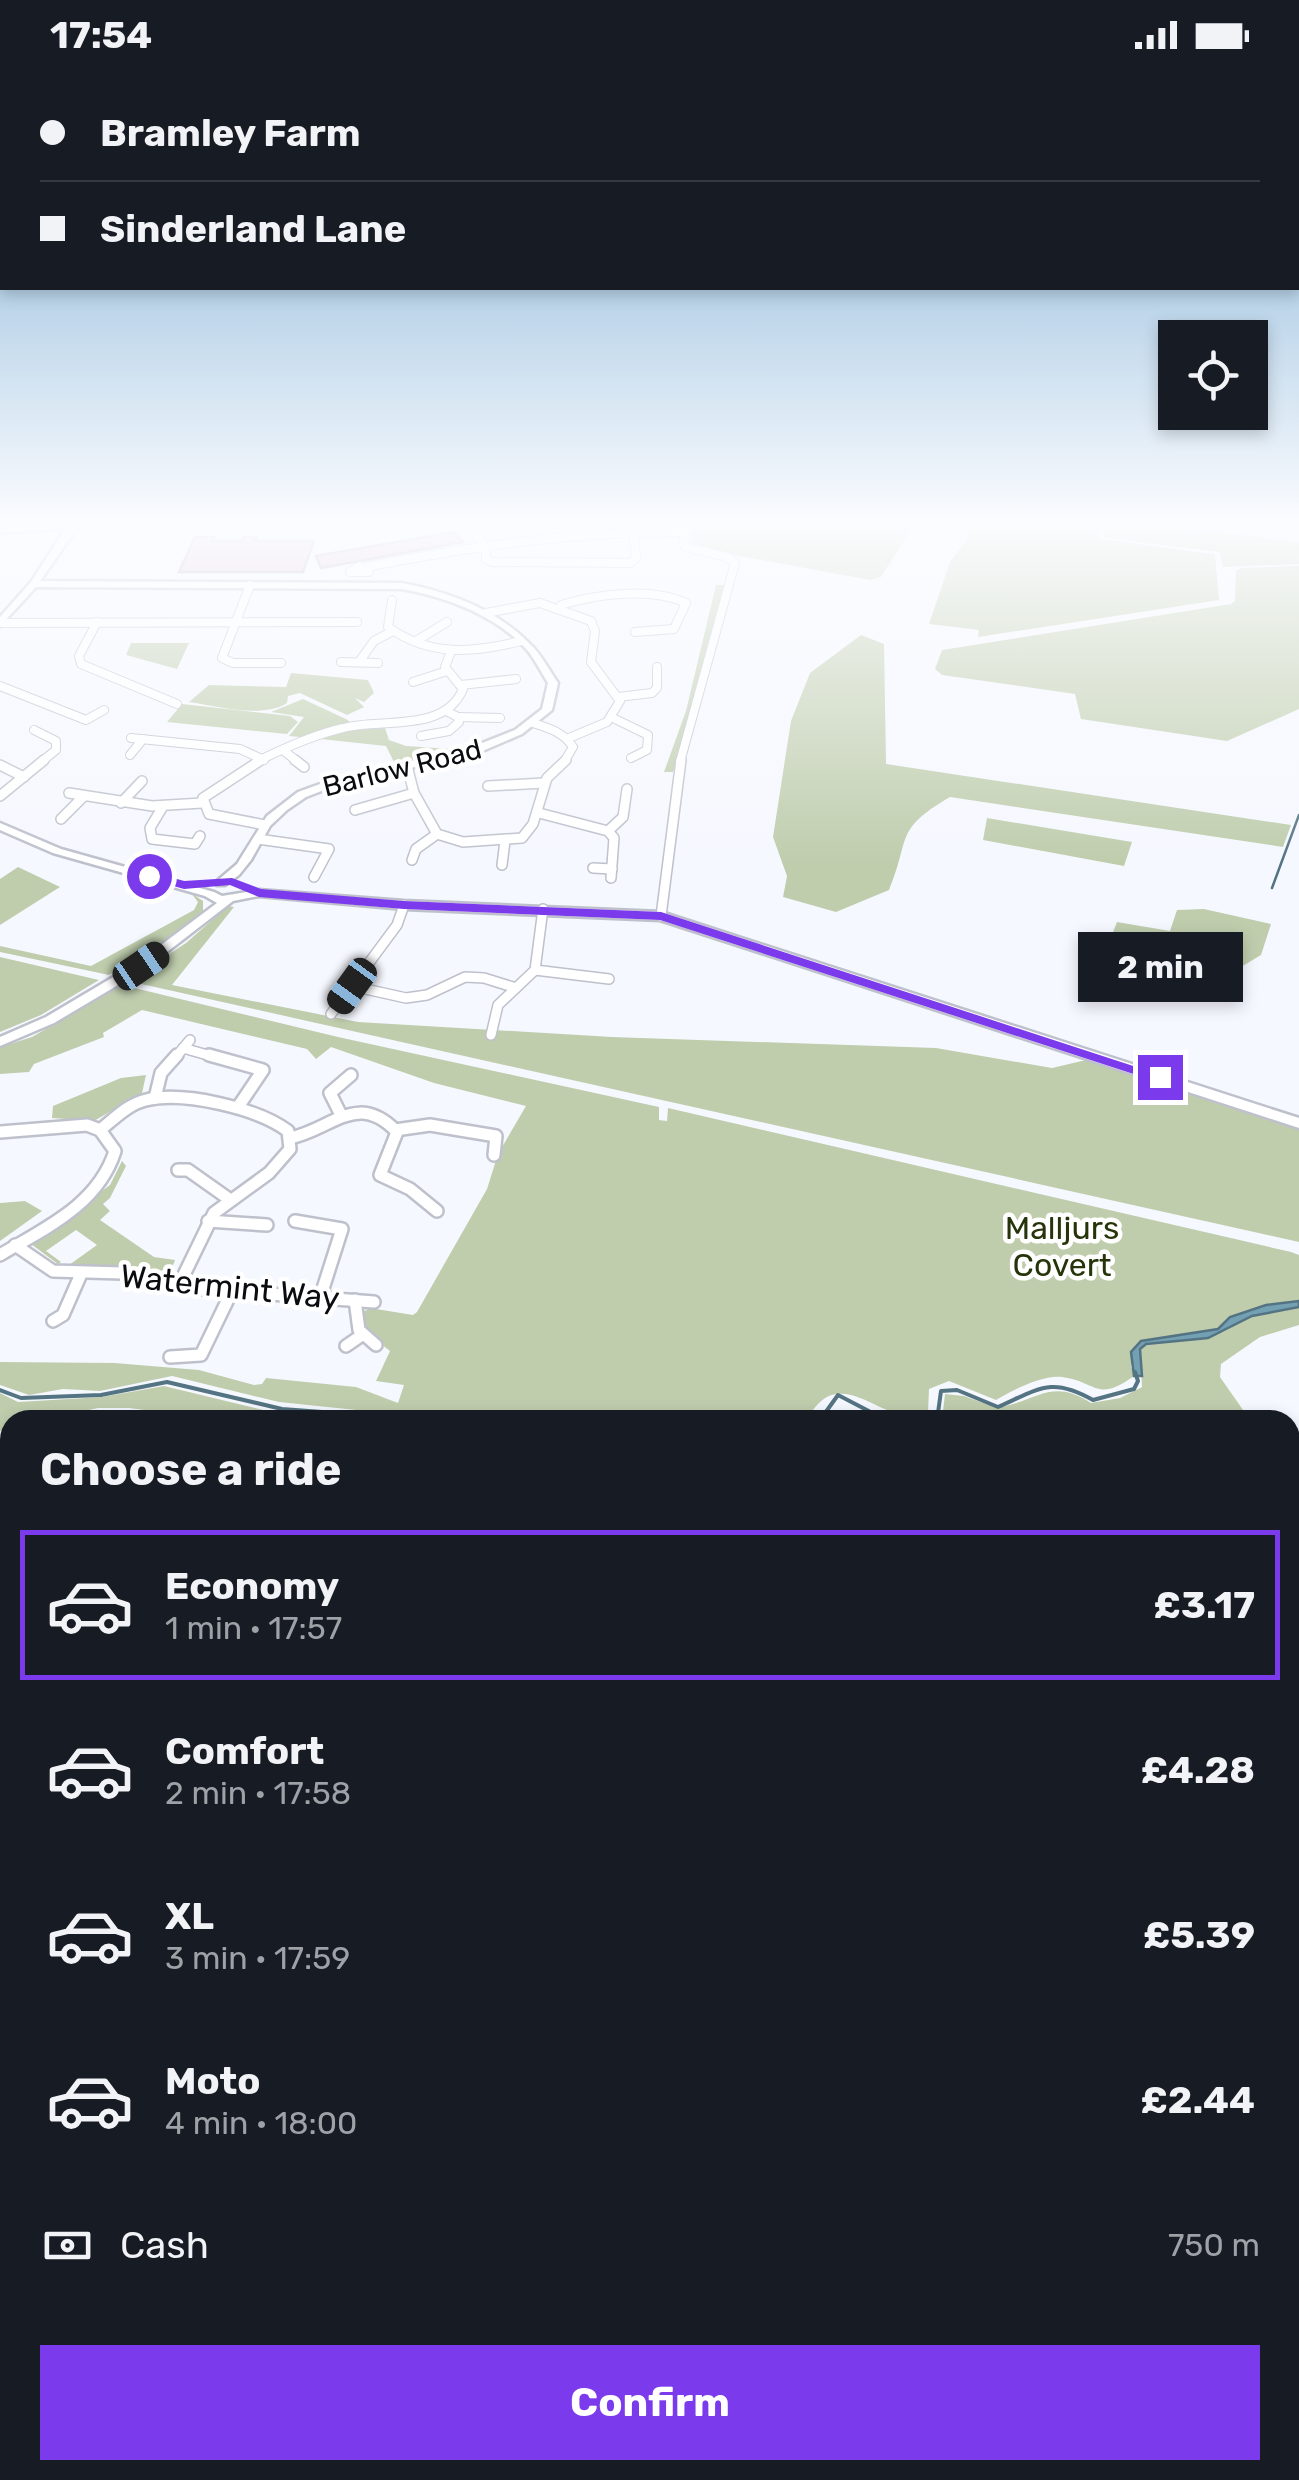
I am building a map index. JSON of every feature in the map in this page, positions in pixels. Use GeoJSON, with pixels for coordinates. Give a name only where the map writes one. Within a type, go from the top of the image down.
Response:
{"type":"FeatureCollection","features":[{"type":"Feature","properties":{"kind":"street"},"geometry":{"type":"LineString","coordinates":[[91,637],[80,662],[177,704]]}},
{"type":"Feature","properties":{"kind":"street"},"geometry":{"type":"LineString","coordinates":[[230,637],[222,660],[281,663]]}},
{"type":"Feature","properties":{"kind":"street"},"geometry":{"type":"LineString","coordinates":[[359,662],[381,637]]}},
{"type":"Feature","properties":{"kind":"street"},"geometry":{"type":"LineString","coordinates":[[408,637],[450,654],[471,654],[521,640]]}},
{"type":"Feature","properties":{"kind":"street"},"geometry":{"type":"LineString","coordinates":[[416,641],[422,637]]}},
{"type":"Feature","properties":{"kind":"street"},"geometry":{"type":"LineString","coordinates":[[407,766],[414,793],[437,834],[462,842],[522,838],[539,813],[544,783],[571,755],[573,747],[569,738],[533,723],[553,693],[552,674],[518,637]]}},
{"type":"Feature","properties":{"kind":"street"},"geometry":{"type":"LineString","coordinates":[[569,738],[613,718],[618,711],[618,696],[590,662],[593,637]]}},
{"type":"Feature","properties":{"kind":"street"},"geometry":{"type":"LineString","coordinates":[[661,916],[678,774],[715,637]]}},
{"type":"Feature","properties":{"kind":"street"},"geometry":{"type":"LineString","coordinates":[[450,654],[445,664],[447,670],[461,684],[516,680]]}},
{"type":"Feature","properties":{"kind":"street"},"geometry":{"type":"LineString","coordinates":[[340,662],[378,664]]}},
{"type":"Feature","properties":{"kind":"street"},"geometry":{"type":"LineString","coordinates":[[618,696],[656,696],[658,667]]}},
{"type":"Feature","properties":{"kind":"street"},"geometry":{"type":"LineString","coordinates":[[413,682],[447,670]]}},
{"type":"Feature","properties":{"kind":"street"},"geometry":{"type":"LineString","coordinates":[[70,793],[162,808],[202,803],[210,791],[264,760],[348,727],[416,720],[446,711],[460,699],[461,684]]}},
{"type":"Feature","properties":{"kind":"street"},"geometry":{"type":"LineString","coordinates":[[0,686],[86,720],[104,710]]}},
{"type":"Feature","properties":{"kind":"street"},"geometry":{"type":"LineString","coordinates":[[446,711],[458,718],[500,718]]}},
{"type":"Feature","properties":{"kind":"street"},"geometry":{"type":"LineString","coordinates":[[421,736],[449,731],[458,718]]}},
{"type":"Feature","properties":{"kind":"street"},"geometry":{"type":"LineString","coordinates":[[613,718],[648,736],[647,750],[631,758]]}},
{"type":"Feature","properties":{"kind":"street","name":"Barlow Road"},"geometry":{"type":"LineString","coordinates":[[215,889],[240,870],[266,825],[308,791],[340,779],[493,746],[533,723]]}},
{"type":"Feature","properties":{"kind":"street"},"geometry":{"type":"LineString","coordinates":[[0,796],[58,744],[34,730]]}},
{"type":"Feature","properties":{"kind":"street"},"geometry":{"type":"LineString","coordinates":[[131,738],[240,750],[264,760]]}},
{"type":"Feature","properties":{"kind":"street"},"geometry":{"type":"LineString","coordinates":[[130,755],[143,739]]}},
{"type":"Feature","properties":{"kind":"street"},"geometry":{"type":"LineString","coordinates":[[284,752],[304,767]]}},
{"type":"Feature","properties":{"kind":"street"},"geometry":{"type":"LineString","coordinates":[[0,765],[24,776]]}},
{"type":"Feature","properties":{"kind":"street"},"geometry":{"type":"LineString","coordinates":[[121,803],[142,781]]}},
{"type":"Feature","properties":{"kind":"street"},"geometry":{"type":"LineString","coordinates":[[488,786],[544,783]]}},
{"type":"Feature","properties":{"kind":"street"},"geometry":{"type":"LineString","coordinates":[[608,831],[623,817],[627,789]]}},
{"type":"Feature","properties":{"kind":"street"},"geometry":{"type":"LineString","coordinates":[[355,810],[414,793]]}},
{"type":"Feature","properties":{"kind":"street"},"geometry":{"type":"LineString","coordinates":[[62,819],[84,796]]}},
{"type":"Feature","properties":{"kind":"street"},"geometry":{"type":"LineString","coordinates":[[202,803],[209,814],[220,819],[266,825]]}},
{"type":"Feature","properties":{"kind":"street"},"geometry":{"type":"LineString","coordinates":[[162,808],[150,828],[152,839],[194,844],[200,836]]}},
{"type":"Feature","properties":{"kind":"street"},"geometry":{"type":"LineString","coordinates":[[539,813],[608,831],[614,838],[611,874],[592,868]]}},
{"type":"Feature","properties":{"kind":"street"},"geometry":{"type":"LineString","coordinates":[[0,826],[57,851],[184,885],[404,905],[661,916],[1299,1122]]}},
{"type":"Feature","properties":{"kind":"street"},"geometry":{"type":"LineString","coordinates":[[412,860],[416,849],[437,834]]}},
{"type":"Feature","properties":{"kind":"street"},"geometry":{"type":"LineString","coordinates":[[258,839],[329,849],[314,877]]}},
{"type":"Feature","properties":{"kind":"street"},"geometry":{"type":"LineString","coordinates":[[502,865],[504,842]]}},
{"type":"Feature","properties":{"kind":"street"},"geometry":{"type":"LineString","coordinates":[[0,1042],[27,1033],[141,966],[236,892],[240,870]]}},
{"type":"Feature","properties":{"kind":"street"},"geometry":{"type":"LineString","coordinates":[[207,916],[215,889]]}},
{"type":"Feature","properties":{"kind":"street"},"geometry":{"type":"LineString","coordinates":[[331,1014],[397,925],[404,905]]}},
{"type":"Feature","properties":{"kind":"street"},"geometry":{"type":"LineString","coordinates":[[491,1035],[494,1013],[505,996],[535,970],[543,909]]}},
{"type":"Feature","properties":{"kind":"street"},"geometry":{"type":"LineString","coordinates":[[535,970],[609,979]]}},
{"type":"Feature","properties":{"kind":"street"},"geometry":{"type":"LineString","coordinates":[[352,986],[406,998],[427,995],[465,977],[484,978],[516,988]]}},
{"type":"Feature","properties":{"kind":"street"},"geometry":{"type":"LineString","coordinates":[[154,1098],[160,1076],[186,1044],[264,1070],[238,1107]]}},
{"type":"Feature","properties":{"kind":"street"},"geometry":{"type":"LineString","coordinates":[[340,1112],[330,1092],[351,1075]]}},
{"type":"Feature","properties":{"kind":"street"},"geometry":{"type":"LineString","coordinates":[[100,1130],[133,1104],[154,1098],[238,1107],[275,1120],[290,1138],[290,1148],[279,1163],[229,1199],[208,1221],[178,1287]]}},
{"type":"Feature","properties":{"kind":"street"},"geometry":{"type":"LineString","coordinates":[[290,1138],[317,1132],[340,1112],[354,1110],[395,1130],[430,1125],[496,1136],[494,1155]]}},
{"type":"Feature","properties":{"kind":"street"},"geometry":{"type":"LineString","coordinates":[[0,1132],[69,1125],[100,1130],[115,1152],[102,1181],[66,1212],[0,1254]]}},
{"type":"Feature","properties":{"kind":"street"},"geometry":{"type":"LineString","coordinates":[[395,1130],[396,1139],[380,1175],[410,1189],[437,1212]]}},
{"type":"Feature","properties":{"kind":"street"},"geometry":{"type":"LineString","coordinates":[[178,1170],[188,1170],[229,1199]]}},
{"type":"Feature","properties":{"kind":"street"},"geometry":{"type":"LineString","coordinates":[[295,1220],[342,1229],[320,1298]]}},
{"type":"Feature","properties":{"kind":"street"},"geometry":{"type":"LineString","coordinates":[[208,1221],[266,1226]]}},
{"type":"Feature","properties":{"kind":"street","name":"Watermint Way"},"geometry":{"type":"LineString","coordinates":[[16,1245],[52,1271],[122,1274],[178,1287],[374,1302]]}},
{"type":"Feature","properties":{"kind":"street"},"geometry":{"type":"LineString","coordinates":[[53,1321],[63,1315],[84,1274]]}},
{"type":"Feature","properties":{"kind":"street"},"geometry":{"type":"LineString","coordinates":[[170,1357],[190,1359],[204,1352],[232,1291]]}},
{"type":"Feature","properties":{"kind":"street"},"geometry":{"type":"LineString","coordinates":[[355,1300],[362,1335],[376,1345]]}},
{"type":"Feature","properties":{"kind":"street"},"geometry":{"type":"LineString","coordinates":[[346,1346],[362,1335]]}},
{"type":"Feature","properties":{"kind":"green space"},"geometry":{"type":"Polygon","coordinates":[[[704,637],[711,637],[673,772],[664,772],[686,711],[704,637]]]}},
{"type":"Feature","properties":{"kind":"green space"},"geometry":{"type":"Polygon","coordinates":[[[858,637],[884,644],[886,764],[1291,825],[1283,847],[950,797],[911,827],[889,890],[836,912],[783,897],[787,876],[773,837],[791,721],[810,673],[858,637]]]}},
{"type":"Feature","properties":{"kind":"green space"},"geometry":{"type":"Polygon","coordinates":[[[1021,637],[1299,637],[1299,709],[1227,741],[1081,719],[1075,694],[942,675],[935,669],[942,650],[1021,637]]]}},
{"type":"Feature","properties":{"kind":"green space"},"geometry":{"type":"Polygon","coordinates":[[[131,643],[189,643],[177,669],[126,655],[131,643]]]}},
{"type":"Feature","properties":{"kind":"green space"},"geometry":{"type":"Polygon","coordinates":[[[291,673],[368,680],[374,693],[364,702],[355,698],[364,707],[347,715],[300,693],[288,696],[287,703],[277,708],[265,710],[189,702],[209,685],[286,687],[291,673]]]}},
{"type":"Feature","properties":{"kind":"green space"},"geometry":{"type":"Polygon","coordinates":[[[303,699],[349,722],[311,738],[289,736],[304,717],[271,712],[303,699]]]}},
{"type":"Feature","properties":{"kind":"green space"},"geometry":{"type":"Polygon","coordinates":[[[182,704],[290,716],[298,722],[287,734],[167,722],[182,704]]]}},
{"type":"Feature","properties":{"kind":"green space"},"geometry":{"type":"Polygon","coordinates":[[[385,728],[389,740],[406,746],[466,750],[396,766],[386,746],[321,739],[351,730],[385,728]]]}},
{"type":"Feature","properties":{"kind":"green space"},"geometry":{"type":"Polygon","coordinates":[[[987,818],[1132,842],[1124,866],[983,840],[987,818]]]}},
{"type":"Feature","properties":{"kind":"green space"},"geometry":{"type":"Polygon","coordinates":[[[18,867],[60,887],[0,925],[0,879],[18,867]]]}},
{"type":"Feature","properties":{"kind":"green space"},"geometry":{"type":"Polygon","coordinates":[[[191,893],[203,901],[203,911],[109,975],[0,952],[0,946],[91,966],[194,910],[198,902],[191,893]]]}},
{"type":"Feature","properties":{"kind":"green space"},"geometry":{"type":"Polygon","coordinates":[[[228,906],[234,907],[172,985],[358,1022],[612,1037],[936,1048],[1052,1068],[1086,1060],[1299,1130],[1299,1242],[128,981],[186,943],[228,906]]]}},
{"type":"Feature","properties":{"kind":"green space"},"geometry":{"type":"Polygon","coordinates":[[[1204,909],[1271,924],[1261,955],[1241,967],[1242,984],[1104,955],[1117,922],[1170,931],[1177,910],[1204,909]]]}},
{"type":"Feature","properties":{"kind":"green space"},"geometry":{"type":"Polygon","coordinates":[[[0,957],[99,980],[41,1015],[0,1032],[0,957]]]}},
{"type":"Feature","properties":{"kind":"green space","name":"Malljurs Covert"},"geometry":{"type":"Polygon","coordinates":[[[122,985],[659,1107],[659,1120],[667,1121],[668,1108],[1291,1252],[1299,1255],[1299,1301],[1266,1305],[1231,1317],[1218,1329],[1141,1341],[1131,1366],[1134,1376],[1112,1388],[1104,1390],[1054,1377],[1028,1384],[996,1400],[949,1381],[929,1389],[928,1410],[888,1410],[845,1394],[832,1395],[814,1410],[356,1410],[279,1402],[172,1376],[100,1391],[63,1389],[29,1395],[0,1385],[0,1362],[115,1363],[199,1370],[254,1385],[262,1384],[266,1378],[356,1387],[398,1403],[404,1385],[376,1381],[390,1351],[364,1331],[363,1312],[370,1308],[413,1315],[417,1312],[487,1189],[498,1154],[526,1106],[434,1083],[331,1047],[316,1059],[307,1049],[142,1010],[103,1033],[104,1037],[34,1064],[29,1072],[0,1074],[0,1047],[32,1037],[122,985]]]}},
{"type":"Feature","properties":{"kind":"green space"},"geometry":{"type":"Polygon","coordinates":[[[146,1075],[142,1093],[94,1121],[52,1118],[53,1106],[121,1078],[146,1075]]]}},
{"type":"Feature","properties":{"kind":"green space"},"geometry":{"type":"Polygon","coordinates":[[[122,1161],[126,1166],[103,1204],[110,1211],[100,1220],[154,1257],[175,1260],[169,1276],[125,1265],[69,1265],[97,1245],[76,1230],[46,1251],[61,1262],[58,1264],[31,1244],[110,1185],[122,1161]]]}},
{"type":"Feature","properties":{"kind":"green space"},"geometry":{"type":"Polygon","coordinates":[[[25,1201],[42,1211],[0,1241],[0,1203],[25,1201]]]}},
{"type":"Feature","properties":{"kind":"green space"},"geometry":{"type":"Polygon","coordinates":[[[1299,1307],[1299,1325],[1260,1337],[1221,1364],[1220,1377],[1243,1410],[943,1410],[945,1394],[964,1396],[997,1408],[1055,1391],[1077,1395],[1091,1403],[1120,1398],[1142,1387],[1140,1349],[1146,1344],[1225,1331],[1252,1316],[1299,1307]]]}},
{"type":"Feature","properties":{"kind":"green space"},"geometry":{"type":"Polygon","coordinates":[[[164,1386],[263,1410],[0,1410],[0,1393],[18,1402],[102,1397],[164,1386]]]}},
{"type":"Feature","properties":{"kind":"water"},"geometry":{"type":"Polygon","coordinates":[[[1299,1301],[1299,1307],[1252,1316],[1208,1338],[1146,1344],[1140,1349],[1142,1376],[1134,1376],[1131,1352],[1141,1341],[1218,1329],[1230,1317],[1266,1305],[1299,1301]]]}},
{"type":"Feature","properties":{"kind":"waterway"},"geometry":{"type":"LineString","coordinates":[[1272,888],[1299,815]]}},
{"type":"Feature","properties":{"kind":"waterway"},"geometry":{"type":"LineString","coordinates":[[938,1410],[941,1391],[957,1390],[998,1407],[1055,1387],[1093,1400],[1134,1389],[1138,1381],[1135,1372]]}},
{"type":"Feature","properties":{"kind":"waterway"},"geometry":{"type":"LineString","coordinates":[[0,1390],[21,1398],[101,1395],[167,1382],[295,1410]]}},
{"type":"Feature","properties":{"kind":"waterway"},"geometry":{"type":"LineString","coordinates":[[827,1410],[838,1395],[867,1410]]}},
{"type":"Feature","properties":{"kind":"route"},"geometry":{"type":"LineString","coordinates":[[149,876],[184,885],[232,882],[259,893],[404,905],[661,916],[1160,1077]]}}]}
